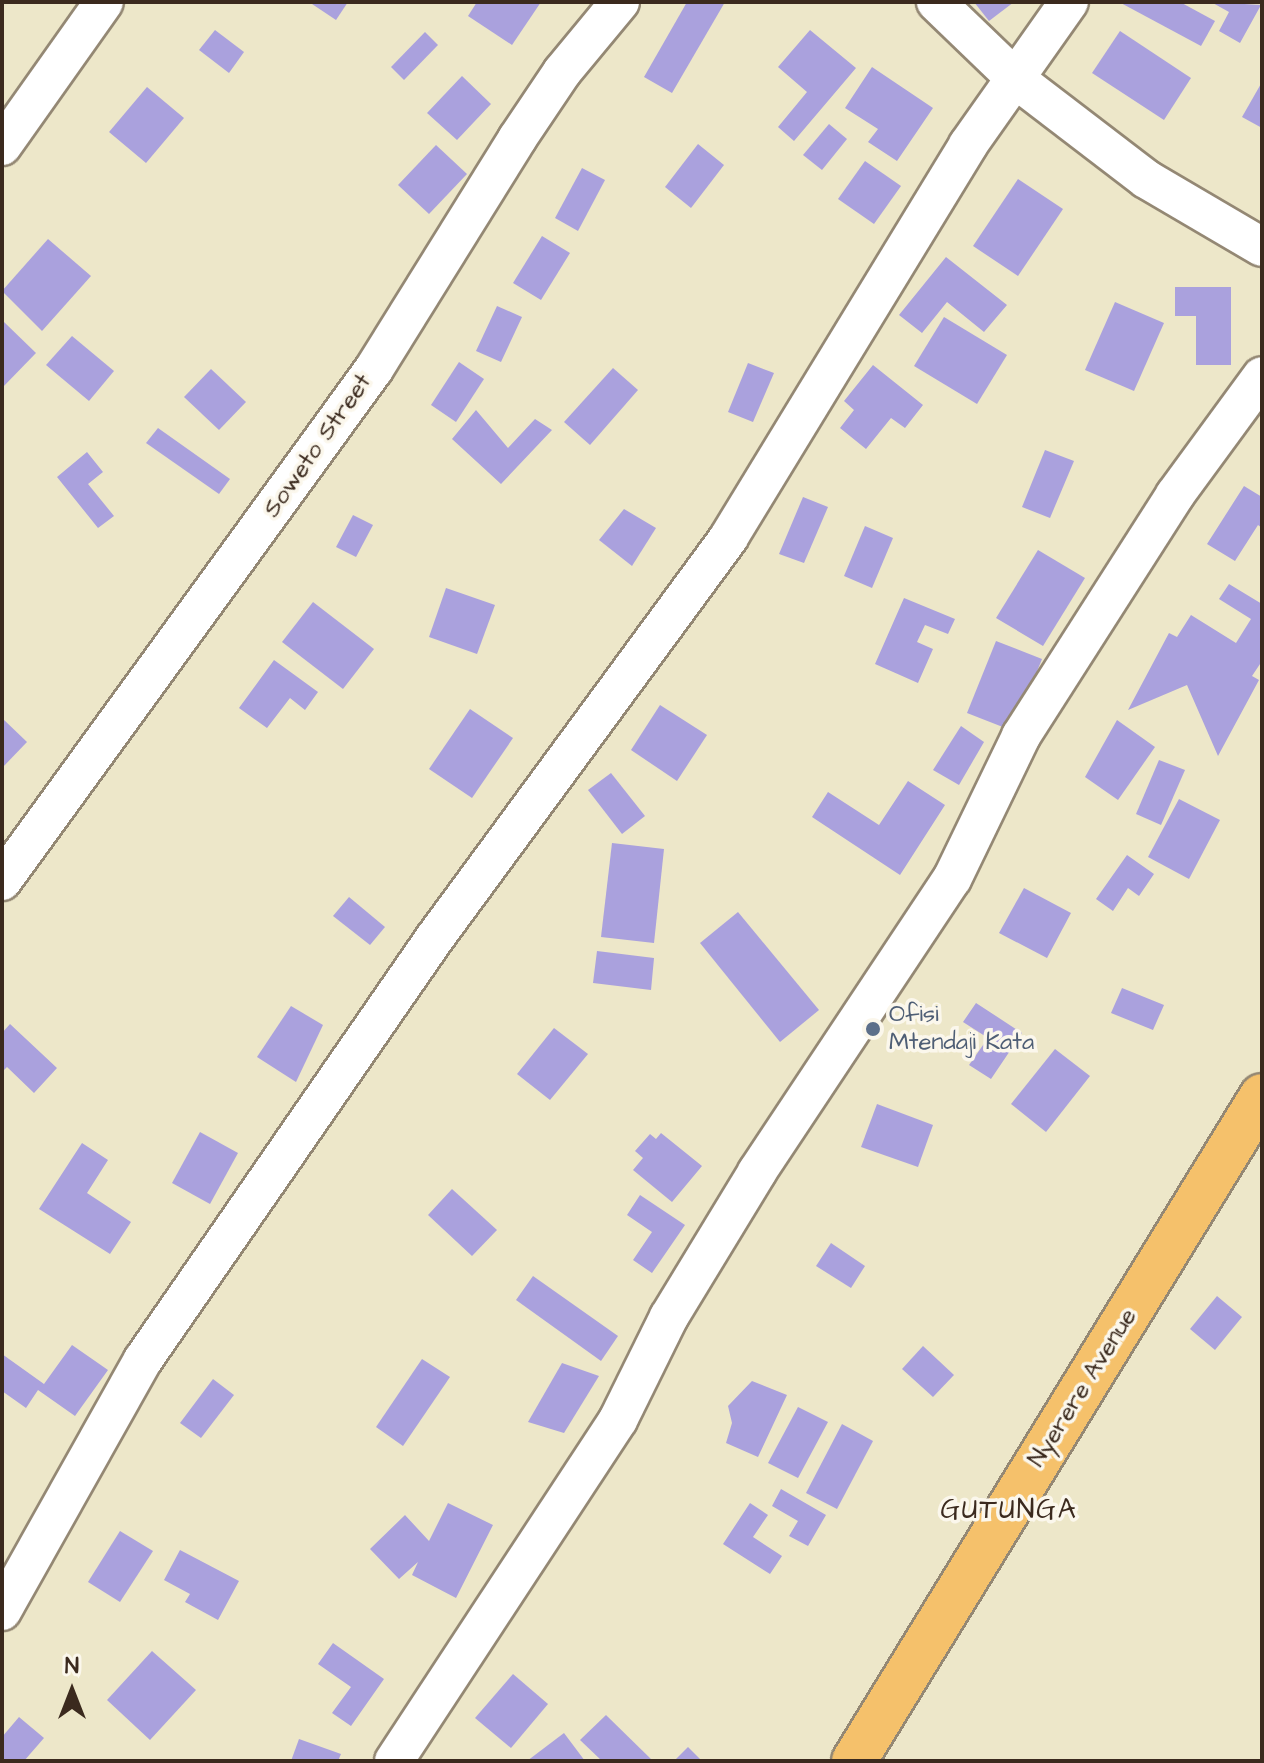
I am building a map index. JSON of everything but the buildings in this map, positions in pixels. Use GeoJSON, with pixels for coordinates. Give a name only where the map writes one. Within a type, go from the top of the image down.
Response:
{"type":"FeatureCollection","features":[{"type":"Feature","properties":{"kind":"main road","name":"Nyerere Avenue"},"geometry":{"type":"LineString","coordinates":[[854,1761],[1262,1096]]}},
{"type":"Feature","properties":{"kind":"street"},"geometry":{"type":"LineString","coordinates":[[2,146],[104,2]]}},
{"type":"Feature","properties":{"kind":"street","name":"Soweto Street"},"geometry":{"type":"LineString","coordinates":[[2,881],[374,369],[524,128],[620,2]]}},
{"type":"Feature","properties":{"kind":"street"},"geometry":{"type":"LineString","coordinates":[[936,2],[1018,81],[1146,179],[1262,247]]}},
{"type":"Feature","properties":{"kind":"street"},"geometry":{"type":"LineString","coordinates":[[2,1611],[143,1360],[434,939],[729,537],[968,145],[1018,81],[1069,2]]}},
{"type":"Feature","properties":{"kind":"street"},"geometry":{"type":"LineString","coordinates":[[394,1761],[618,1420],[669,1317],[757,1172],[952,879],[1021,736],[1175,495],[1262,376]]}},
{"type":"Feature","properties":{"kind":"place","name":"Ofisi Mtendaji Kata"},"geometry":{"type":"Point","coordinates":[873,1029]}},
{"type":"Feature","properties":{"kind":"district","name":"GUTUNGA"},"geometry":{"type":"Point","coordinates":[1009,1510]}}]}
